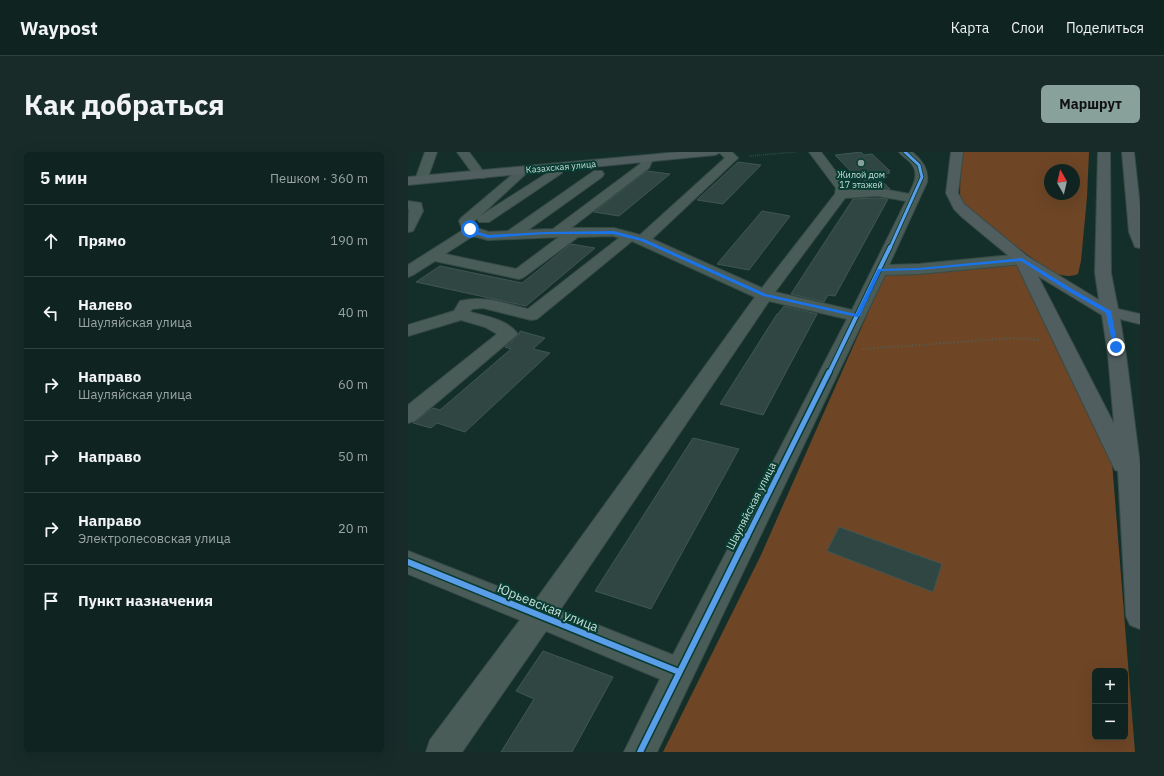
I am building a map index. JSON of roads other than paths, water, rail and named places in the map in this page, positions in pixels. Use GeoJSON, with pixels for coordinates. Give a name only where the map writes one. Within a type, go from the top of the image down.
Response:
{"type":"FeatureCollection","features":[{"type":"Feature","properties":{"kind":"main road","name":"Казахская улица"},"geometry":{"type":"LineString","coordinates":[[408,181],[715,152]]}},
{"type":"Feature","properties":{"kind":"main road"},"geometry":{"type":"LineString","coordinates":[[957,152],[952,192],[954,199],[968,215],[1022,259],[1044,274],[1109,312],[1140,319]]}},
{"type":"Feature","properties":{"kind":"main road"},"geometry":{"type":"LineString","coordinates":[[1104,152],[1093,278],[1109,312],[1116,351],[1130,477],[1140,616]]}},
{"type":"Feature","properties":{"kind":"main road"},"geometry":{"type":"LineString","coordinates":[[1128,152],[1135,182],[1136,232],[1140,244]]}},
{"type":"Feature","properties":{"kind":"main road"},"geometry":{"type":"LineString","coordinates":[[1022,259],[1130,477]]}},
{"type":"Feature","properties":{"kind":"main road"},"geometry":{"type":"LineString","coordinates":[[1044,274],[1064,281],[1093,278]]}},
{"type":"Feature","properties":{"kind":"street"},"geometry":{"type":"LineString","coordinates":[[463,152],[480,175]]}},
{"type":"Feature","properties":{"kind":"street"},"geometry":{"type":"LineString","coordinates":[[460,315],[466,305],[483,303],[530,315],[636,239],[732,158],[725,152]]}},
{"type":"Feature","properties":{"kind":"street"},"geometry":{"type":"LineString","coordinates":[[442,752],[540,616],[765,295],[841,194],[842,188],[815,152]]}},
{"type":"Feature","properties":{"kind":"street","name":"Шауляйская улица"},"geometry":{"type":"LineString","coordinates":[[640,752],[880,270],[912,198],[921,182],[923,175],[921,168],[915,160],[905,152]]}},
{"type":"Feature","properties":{"kind":"street"},"geometry":{"type":"LineString","coordinates":[[421,180],[425,159]]}},
{"type":"Feature","properties":{"kind":"street"},"geometry":{"type":"LineString","coordinates":[[556,233],[645,166],[647,159]]}},
{"type":"Feature","properties":{"kind":"street"},"geometry":{"type":"LineString","coordinates":[[524,170],[466,220],[470,230],[488,236],[575,232],[614,232],[636,239],[765,295],[857,316]]}},
{"type":"Feature","properties":{"kind":"street"},"geometry":{"type":"LineString","coordinates":[[510,235],[598,174]]}},
{"type":"Feature","properties":{"kind":"street"},"geometry":{"type":"LineString","coordinates":[[408,272],[521,196],[560,178],[585,183]]}},
{"type":"Feature","properties":{"kind":"street"},"geometry":{"type":"LineString","coordinates":[[498,192],[521,196]]}},
{"type":"Feature","properties":{"kind":"street"},"geometry":{"type":"LineString","coordinates":[[841,194],[878,192],[912,198]]}},
{"type":"Feature","properties":{"kind":"street"},"geometry":{"type":"LineString","coordinates":[[408,204],[416,206],[416,211],[408,228]]}},
{"type":"Feature","properties":{"kind":"street"},"geometry":{"type":"LineString","coordinates":[[433,256],[518,274],[575,232]]}},
{"type":"Feature","properties":{"kind":"street"},"geometry":{"type":"LineString","coordinates":[[880,270],[919,269],[1022,259]]}},
{"type":"Feature","properties":{"kind":"street"},"geometry":{"type":"LineString","coordinates":[[408,331],[460,315],[491,323],[509,334],[408,416]]}},
{"type":"Feature","properties":{"kind":"street","name":"Юрьевская улица"},"geometry":{"type":"LineString","coordinates":[[408,562],[679,672]]}},
{"type":"Feature","properties":{"kind":"place","name":"Жилой дом 17 этажей"},"geometry":{"type":"Point","coordinates":[861,163]}}]}
